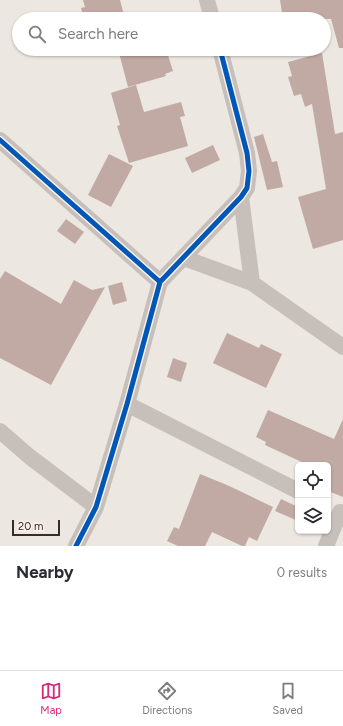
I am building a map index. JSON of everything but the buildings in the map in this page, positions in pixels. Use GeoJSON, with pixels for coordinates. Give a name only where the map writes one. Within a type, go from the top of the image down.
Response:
{"type":"FeatureCollection","features":[{"type":"Feature","properties":{"kind":"street"},"geometry":{"type":"LineString","coordinates":[[207,0],[210,12]]}},
{"type":"Feature","properties":{"kind":"street"},"geometry":{"type":"LineString","coordinates":[[76,546],[96,507],[127,404],[160,282],[242,197],[246,188],[249,171],[247,153],[222,56]]}},
{"type":"Feature","properties":{"kind":"street"},"geometry":{"type":"LineString","coordinates":[[0,140],[160,282]]}},
{"type":"Feature","properties":{"kind":"street"},"geometry":{"type":"LineString","coordinates":[[242,197],[252,283]]}},
{"type":"Feature","properties":{"kind":"street"},"geometry":{"type":"LineString","coordinates":[[184,258],[252,283],[343,347]]}},
{"type":"Feature","properties":{"kind":"street"},"geometry":{"type":"LineString","coordinates":[[127,404],[295,489]]}},
{"type":"Feature","properties":{"kind":"street"},"geometry":{"type":"LineString","coordinates":[[0,431],[30,457],[96,507]]}},
{"type":"Feature","properties":{"kind":"street"},"geometry":{"type":"LineString","coordinates":[[326,546],[337,511]]}},
{"type":"Feature","properties":{"kind":"cycle path"},"geometry":{"type":"LineString","coordinates":[[76,546],[96,507],[127,404],[160,282],[241,197],[247,188],[249,171],[247,153],[222,56]]}},
{"type":"Feature","properties":{"kind":"cycle path"},"geometry":{"type":"LineString","coordinates":[[0,140],[160,282]]}}]}
